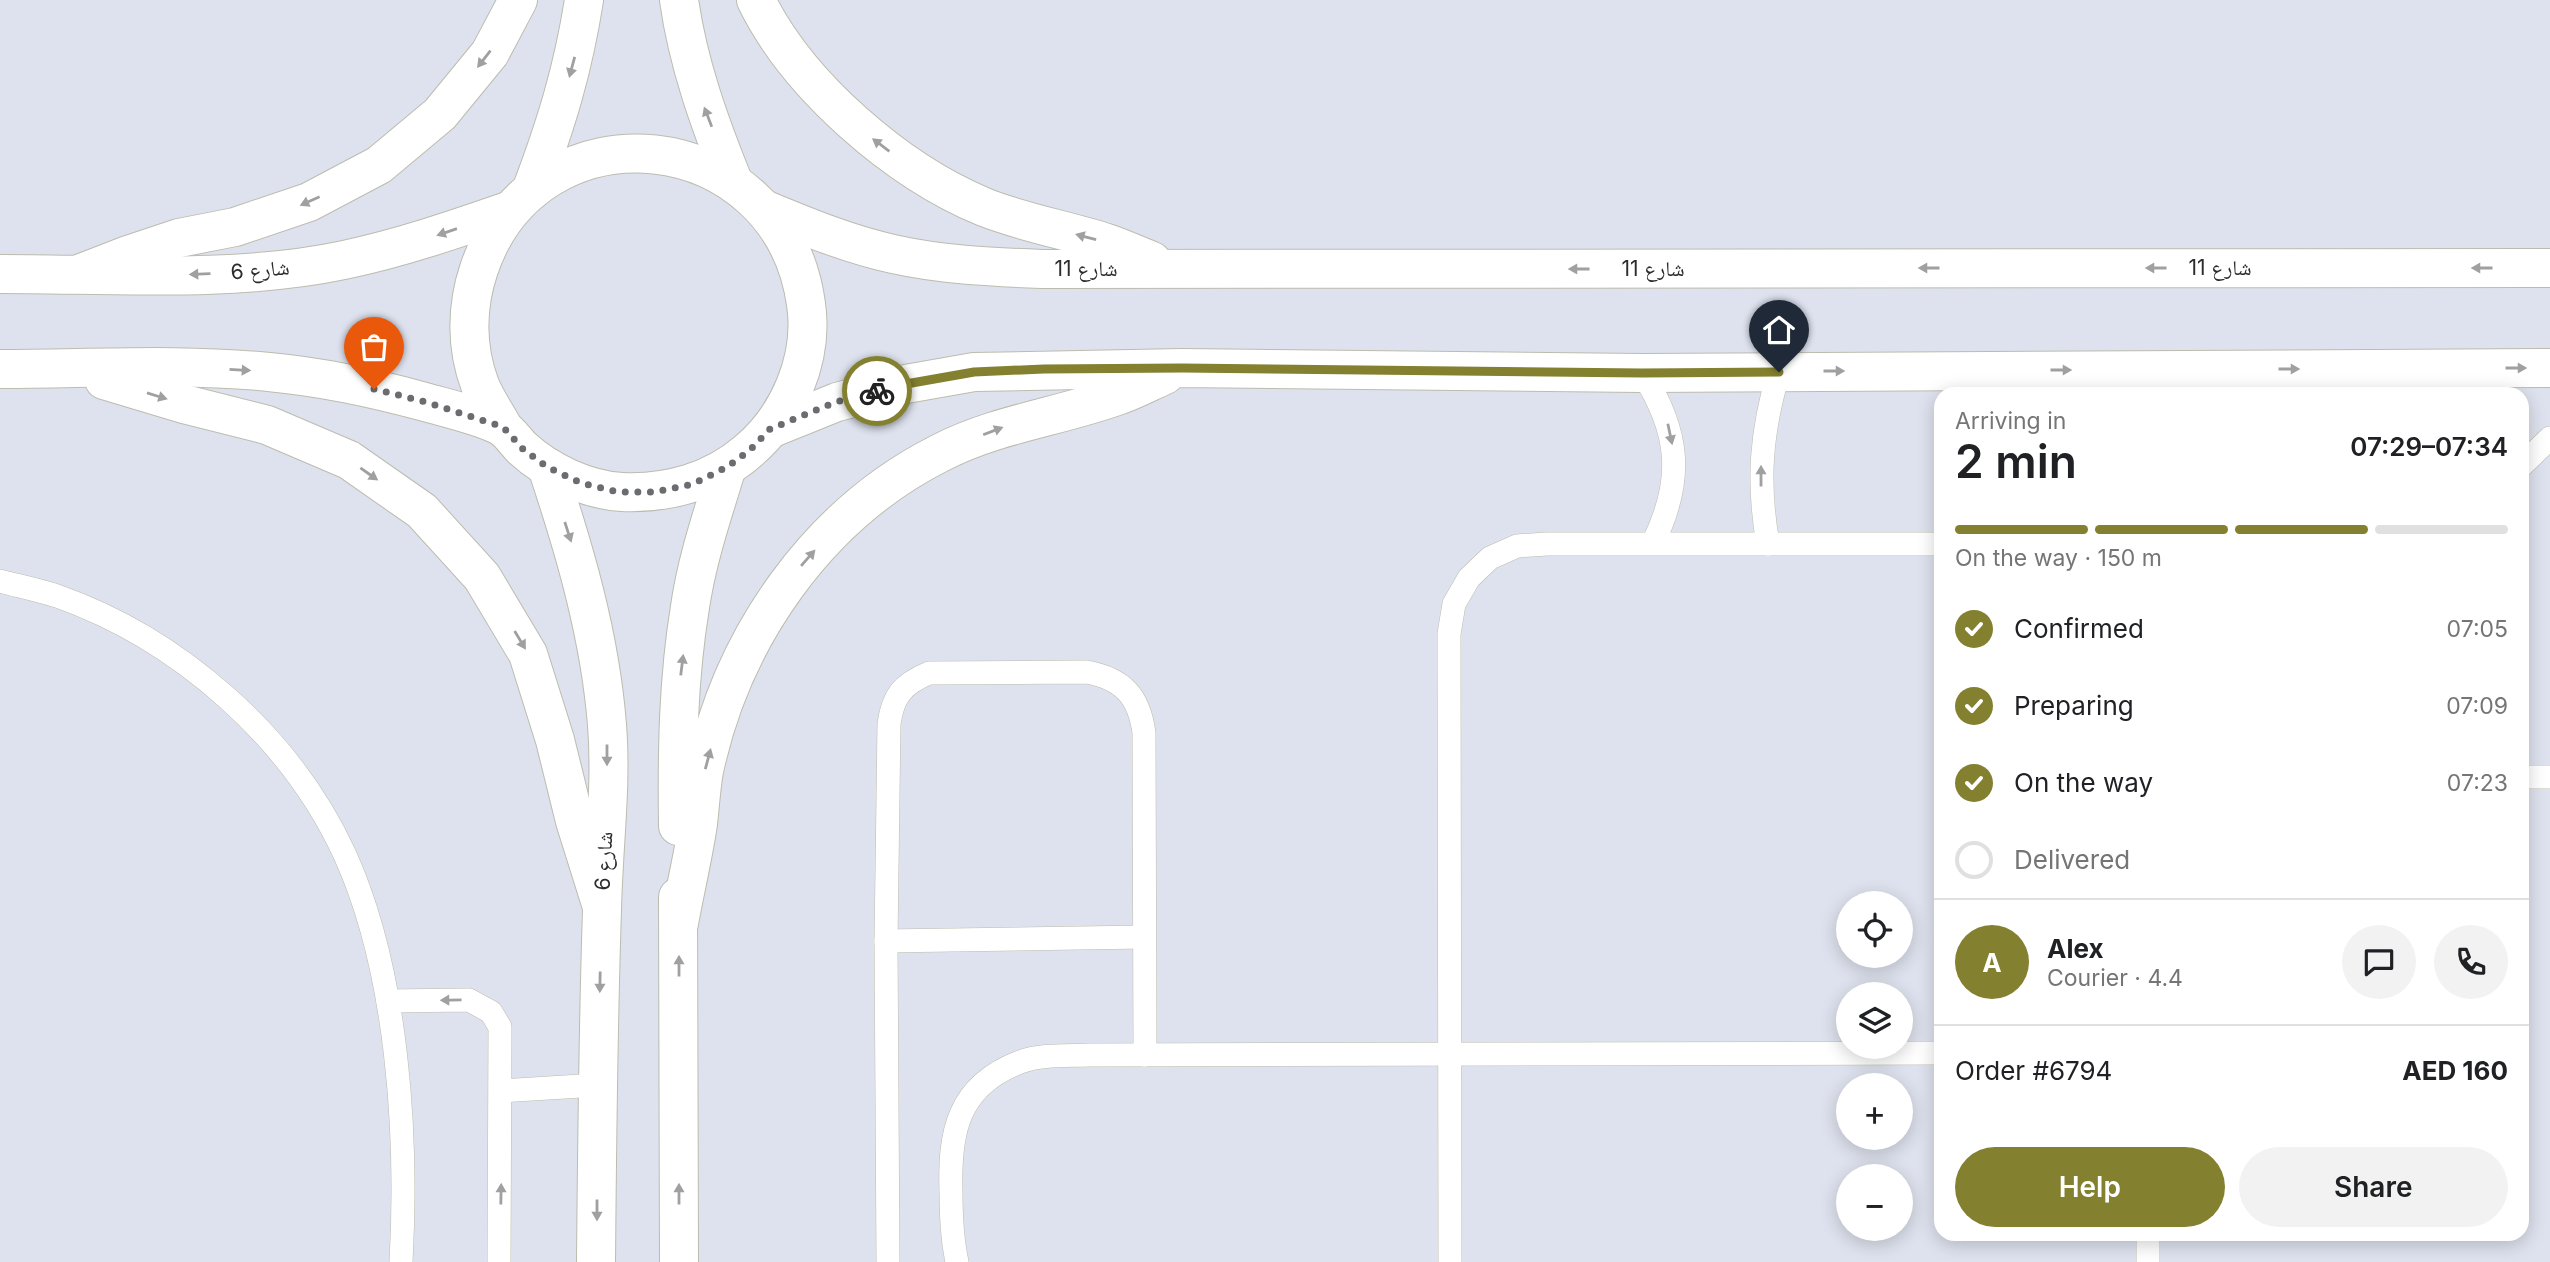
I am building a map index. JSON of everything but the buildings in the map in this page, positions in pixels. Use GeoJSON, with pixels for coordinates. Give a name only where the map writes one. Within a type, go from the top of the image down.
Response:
{"type":"FeatureCollection","features":[{"type":"Feature","properties":{"kind":"main road"},"geometry":{"type":"LineString","coordinates":[[79,274],[166,242],[234,227],[309,202],[379,165],[440,114],[490,53],[518,0]]}},
{"type":"Feature","properties":{"kind":"main road"},"geometry":{"type":"LineString","coordinates":[[584,0],[576,52],[557,123],[521,200],[486,249],[471,294],[469,341],[480,386],[503,427],[523,449],[547,467],[581,483],[618,492],[655,492],[693,484],[727,467],[750,450],[770,429],[792,396],[804,358],[808,318],[803,279],[788,242],[766,210],[733,181],[704,107],[684,31],[679,0]]}},
{"type":"Feature","properties":{"kind":"main road"},"geometry":{"type":"LineString","coordinates":[[756,0],[806,74],[858,128],[918,173],[985,207],[1106,243],[1173,269]]}},
{"type":"Feature","properties":{"kind":"main road","name":"شارع 6"},"geometry":{"type":"LineString","coordinates":[[0,275],[256,272],[342,261],[428,239],[521,200],[568,169],[609,155],[652,153],[684,159],[733,181]]}},
{"type":"Feature","properties":{"kind":"main road","name":"شارع 11"},"geometry":{"type":"LineString","coordinates":[[766,210],[822,234],[893,254],[968,265],[1042,269],[2550,268]]}},
{"type":"Feature","properties":{"kind":"main road"},"geometry":{"type":"LineString","coordinates":[[0,369],[189,367],[269,372],[348,383],[426,402],[503,427]]}},
{"type":"Feature","properties":{"kind":"main road"},"geometry":{"type":"LineString","coordinates":[[770,429],[836,402],[906,384],[974,372],[1182,368],[1642,373],[2550,368]]}},
{"type":"Feature","properties":{"kind":"main road"},"geometry":{"type":"LineString","coordinates":[[679,923],[704,772],[722,706],[749,643],[785,585],[830,533],[881,488],[940,452],[1005,427],[1117,396],[1182,368]]}},
{"type":"Feature","properties":{"kind":"main road"},"geometry":{"type":"LineString","coordinates":[[68,369],[184,404],[267,425],[349,460],[422,511],[482,577],[528,654],[602,907]]}},
{"type":"Feature","properties":{"kind":"main road","name":"شارع 6"},"geometry":{"type":"LineString","coordinates":[[547,467],[575,552],[594,631],[607,726],[607,825],[597,1085],[596,1262]]}},
{"type":"Feature","properties":{"kind":"main road"},"geometry":{"type":"LineString","coordinates":[[679,1262],[677,746],[680,675],[690,604],[706,535],[727,467]]}},
{"type":"Feature","properties":{"kind":"lane"},"geometry":{"type":"LineString","coordinates":[[2194,370],[2217,387]]}},
{"type":"Feature","properties":{"kind":"lane"},"geometry":{"type":"LineString","coordinates":[[1768,544],[1762,506],[1761,457],[1764,428],[1779,372]]}},
{"type":"Feature","properties":{"kind":"lane"},"geometry":{"type":"LineString","coordinates":[[1642,373],[1658,398],[1669,427],[1674,457],[1673,487],[1653,543]]}},
{"type":"Feature","properties":{"kind":"lane"},"geometry":{"type":"LineString","coordinates":[[2529,458],[2550,438]]}},
{"type":"Feature","properties":{"kind":"lane"},"geometry":{"type":"LineString","coordinates":[[1450,1262],[1449,634],[1454,604],[1468,578],[1490,558],[1517,546],[1653,543],[1934,544]]}},
{"type":"Feature","properties":{"kind":"lane"},"geometry":{"type":"LineString","coordinates":[[0,582],[57,596],[129,628],[196,671],[256,724],[305,786],[345,855],[372,929],[388,1002],[401,1117],[404,1213],[401,1262]]}},
{"type":"Feature","properties":{"kind":"lane"},"geometry":{"type":"LineString","coordinates":[[888,1262],[888,724],[891,707],[900,691],[913,680],[929,673],[947,672],[1087,672],[1113,680],[1133,698],[1141,715],[1144,733],[1145,1055]]}},
{"type":"Feature","properties":{"kind":"lane"},"geometry":{"type":"LineString","coordinates":[[2529,777],[2550,777]]}},
{"type":"Feature","properties":{"kind":"lane"},"geometry":{"type":"LineString","coordinates":[[886,941],[1144,937]]}},
{"type":"Feature","properties":{"kind":"lane"},"geometry":{"type":"LineString","coordinates":[[388,1002],[469,1000],[491,1012],[500,1027],[499,1262]]}},
{"type":"Feature","properties":{"kind":"lane"},"geometry":{"type":"LineString","coordinates":[[957,1262],[951,1233],[950,1154],[956,1124],[971,1096],[994,1075],[1022,1061],[1053,1056],[1145,1055],[1934,1053]]}},
{"type":"Feature","properties":{"kind":"lane"},"geometry":{"type":"LineString","coordinates":[[501,1091],[597,1085]]}},
{"type":"Feature","properties":{"kind":"lane"},"geometry":{"type":"LineString","coordinates":[[2148,1241],[2148,1262]]}},
{"type":"Feature","properties":{"kind":"way so far"},"geometry":{"type":"LineString","coordinates":[[374,389],[426,402],[503,427],[523,449],[547,467],[581,483],[618,492],[655,492],[693,484],[727,467],[750,450],[770,429],[836,402],[877,391]]}},
{"type":"Feature","properties":{"kind":"route"},"geometry":{"type":"LineString","coordinates":[[877,391],[974,372],[1044,369],[1779,372]]}}]}
